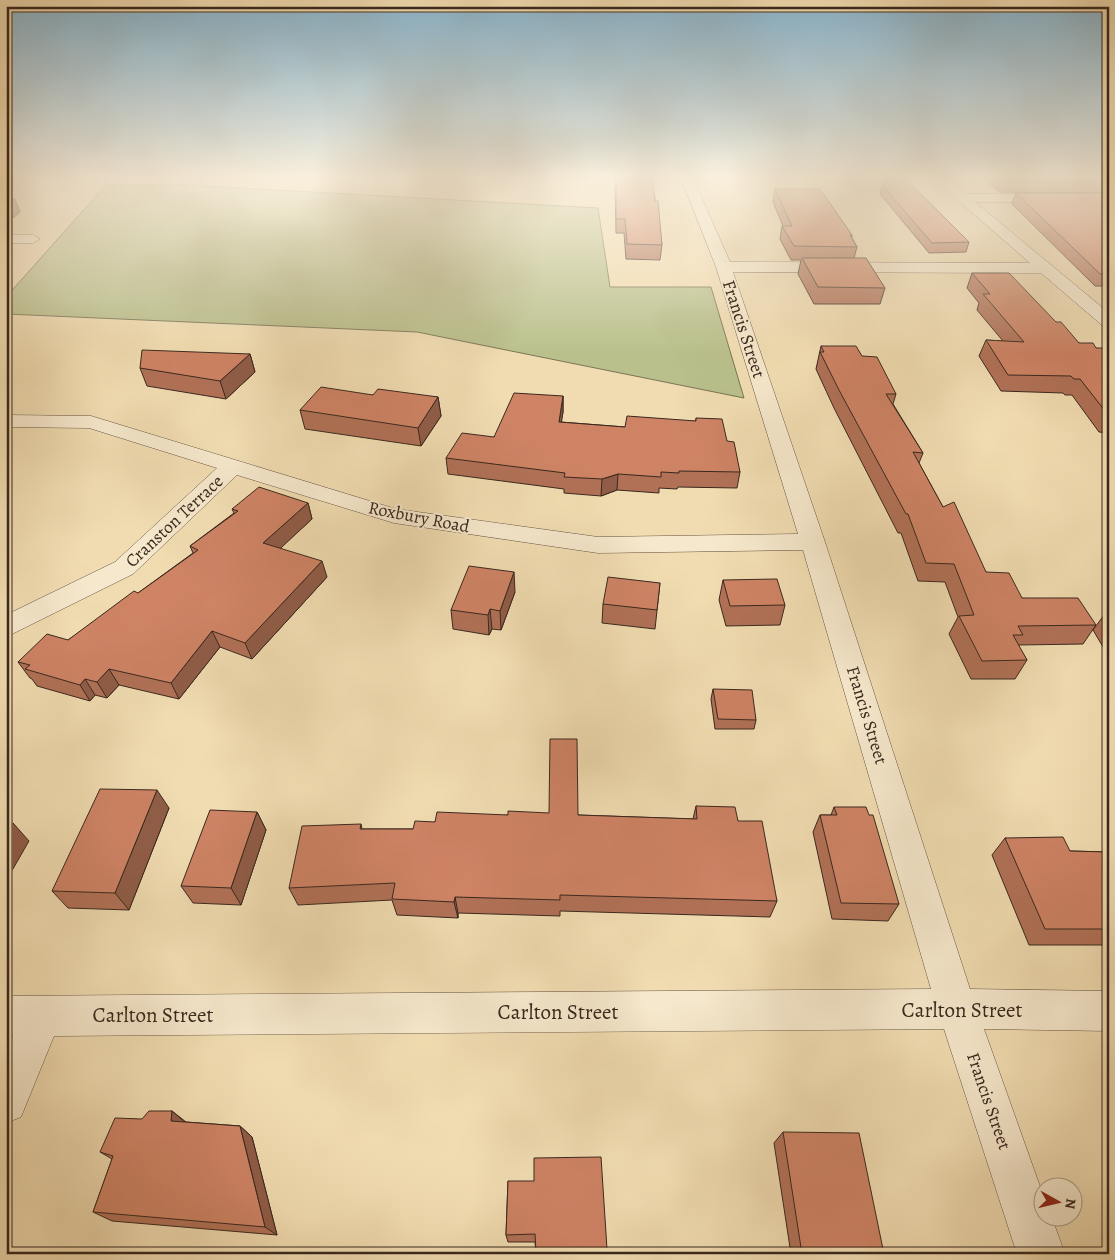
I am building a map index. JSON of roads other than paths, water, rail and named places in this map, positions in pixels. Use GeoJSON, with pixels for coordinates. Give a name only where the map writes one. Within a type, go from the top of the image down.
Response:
{"type":"FeatureCollection","features":[{"type":"Feature","properties":{"kind":"street","name":"Francis Street"},"geometry":{"type":"LineString","coordinates":[[711,237],[724,267],[813,542],[957,1009],[1041,1254]]}},
{"type":"Feature","properties":{"kind":"street"},"geometry":{"type":"LineString","coordinates":[[1007,237],[1109,322]]}},
{"type":"Feature","properties":{"kind":"street"},"geometry":{"type":"LineString","coordinates":[[6,239],[34,239]]}},
{"type":"Feature","properties":{"kind":"street"},"geometry":{"type":"LineString","coordinates":[[724,267],[1044,268]]}},
{"type":"Feature","properties":{"kind":"street"},"geometry":{"type":"LineString","coordinates":[[1087,303],[1109,303]]}},
{"type":"Feature","properties":{"kind":"street","name":"Roxbury Road"},"geometry":{"type":"LineString","coordinates":[[6,421],[91,422],[394,516],[598,545],[813,542]]}},
{"type":"Feature","properties":{"kind":"street","name":"Cranston Terrace"},"geometry":{"type":"LineString","coordinates":[[6,627],[124,568],[232,466]]}},
{"type":"Feature","properties":{"kind":"street","name":"Carlton Street"},"geometry":{"type":"LineString","coordinates":[[24,1016],[957,1009],[1109,1011]]}},
{"type":"Feature","properties":{"kind":"street"},"geometry":{"type":"LineString","coordinates":[[6,1102],[24,1016]]}}]}
